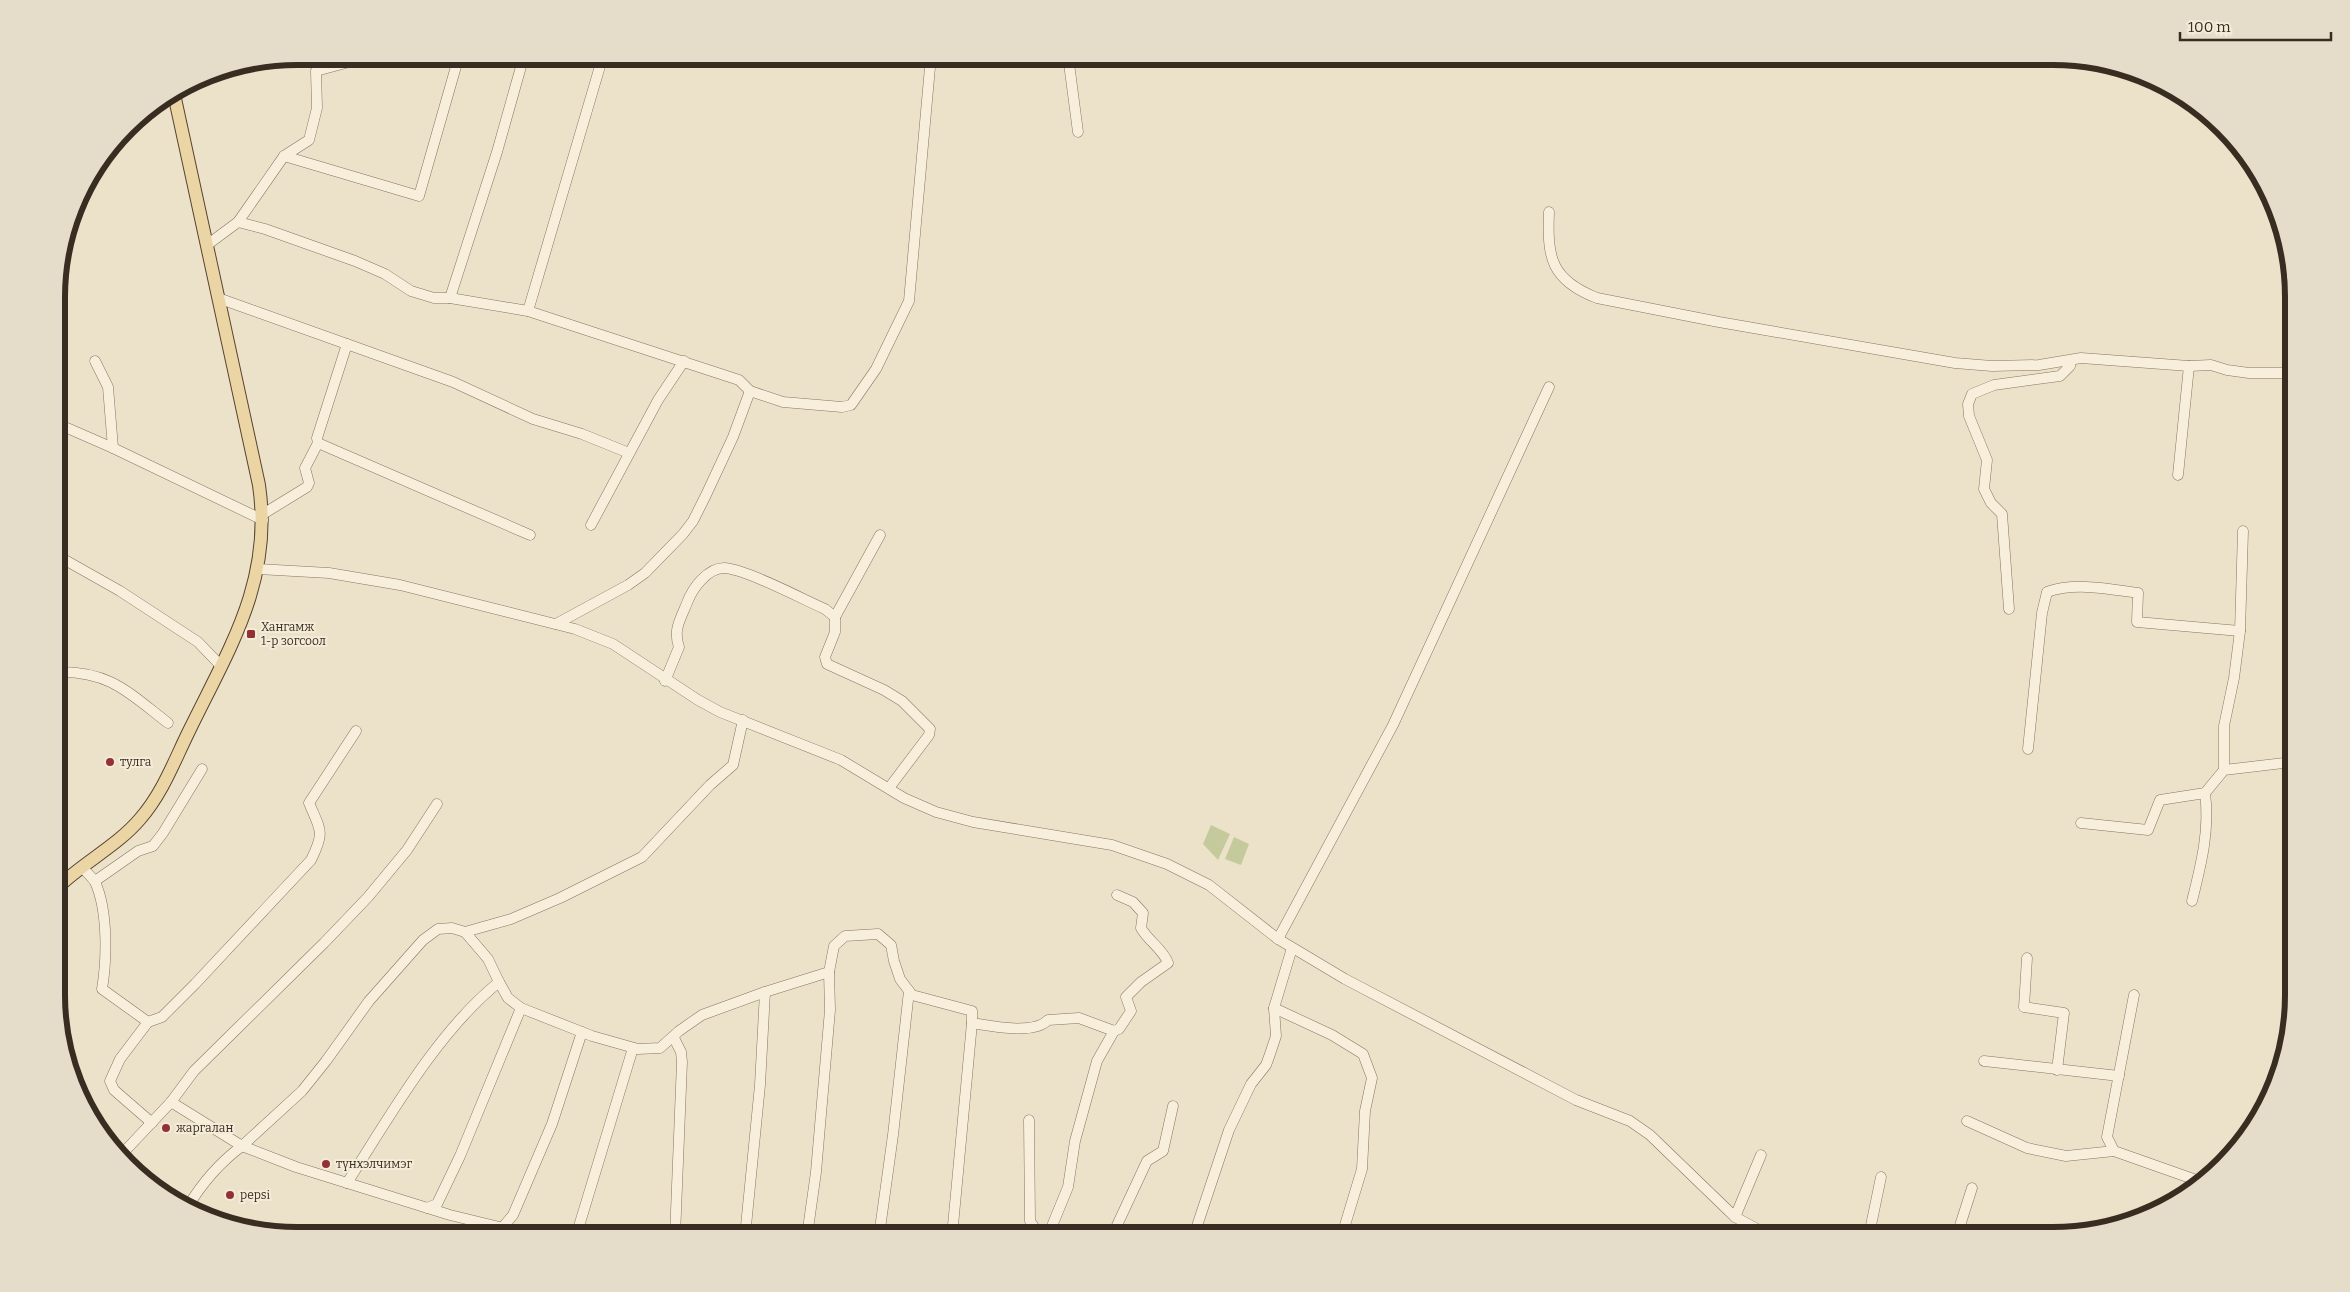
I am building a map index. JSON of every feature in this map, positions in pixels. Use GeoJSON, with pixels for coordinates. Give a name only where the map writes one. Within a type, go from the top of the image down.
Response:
{"type":"FeatureCollection","features":[{"type":"Feature","properties":{"kind":"main road"},"geometry":{"type":"LineString","coordinates":[[65,881],[119,840],[148,808],[170,772],[221,666],[244,613],[258,569],[263,517],[256,470],[175,100]]}},
{"type":"Feature","properties":{"kind":"street"},"geometry":{"type":"LineString","coordinates":[[207,245],[238,222],[284,156],[309,140],[317,108],[316,71],[336,65]]}},
{"type":"Feature","properties":{"kind":"street"},"geometry":{"type":"LineString","coordinates":[[284,156],[419,196],[457,65]]}},
{"type":"Feature","properties":{"kind":"street"},"geometry":{"type":"LineString","coordinates":[[450,298],[497,152],[521,65]]}},
{"type":"Feature","properties":{"kind":"street"},"geometry":{"type":"LineString","coordinates":[[528,311],[600,65]]}},
{"type":"Feature","properties":{"kind":"street"},"geometry":{"type":"LineString","coordinates":[[238,222],[265,229],[355,261],[385,274],[411,291],[434,298],[450,298],[528,311],[739,380],[750,391],[783,402],[842,407],[851,405],[876,369],[909,301],[931,65]]}},
{"type":"Feature","properties":{"kind":"street"},"geometry":{"type":"LineString","coordinates":[[1069,65],[1078,132]]}},
{"type":"Feature","properties":{"kind":"street"},"geometry":{"type":"LineString","coordinates":[[1549,212],[1547,241],[1554,265],[1564,280],[1582,292],[1597,298],[1729,324],[1955,363],[1992,366],[2039,365],[2081,358],[2189,366],[2211,365],[2227,370],[2249,373],[2285,373]]}},
{"type":"Feature","properties":{"kind":"street"},"geometry":{"type":"LineString","coordinates":[[218,298],[453,382],[533,419],[582,434],[628,453]]}},
{"type":"Feature","properties":{"kind":"street"},"geometry":{"type":"LineString","coordinates":[[65,427],[263,517],[307,487],[309,483],[305,468],[318,443],[316,438],[347,344]]}},
{"type":"Feature","properties":{"kind":"street"},"geometry":{"type":"LineString","coordinates":[[95,361],[108,387],[113,448]]}},
{"type":"Feature","properties":{"kind":"street"},"geometry":{"type":"LineString","coordinates":[[591,525],[658,400],[684,361]]}},
{"type":"Feature","properties":{"kind":"street"},"geometry":{"type":"LineString","coordinates":[[2009,609],[2002,514],[1991,503],[1984,489],[1987,460],[1969,416],[1968,404],[1972,394],[1994,385],[2060,376],[2070,366],[2071,361]]}},
{"type":"Feature","properties":{"kind":"street"},"geometry":{"type":"LineString","coordinates":[[2178,475],[2189,366]]}},
{"type":"Feature","properties":{"kind":"street"},"geometry":{"type":"LineString","coordinates":[[1278,939],[1393,725],[1549,387]]}},
{"type":"Feature","properties":{"kind":"street"},"geometry":{"type":"LineString","coordinates":[[556,624],[628,585],[645,573],[683,534],[693,521],[706,495],[750,391]]}},
{"type":"Feature","properties":{"kind":"street"},"geometry":{"type":"LineString","coordinates":[[318,443],[530,535]]}},
{"type":"Feature","properties":{"kind":"street"},"geometry":{"type":"LineString","coordinates":[[2081,823],[2148,830],[2160,800],[2205,793],[2224,770],[2224,726],[2234,678],[2240,631],[2244,531]]}},
{"type":"Feature","properties":{"kind":"street"},"geometry":{"type":"LineString","coordinates":[[880,535],[836,617],[835,632],[825,657],[827,664],[884,690],[902,701],[930,730],[929,736],[889,788]]}},
{"type":"Feature","properties":{"kind":"street"},"geometry":{"type":"LineString","coordinates":[[65,560],[120,591],[198,642],[221,666]]}},
{"type":"Feature","properties":{"kind":"street"},"geometry":{"type":"LineString","coordinates":[[665,680],[679,647],[675,635],[692,590],[707,576],[722,568],[738,570],[824,609],[836,617]]}},
{"type":"Feature","properties":{"kind":"street"},"geometry":{"type":"LineString","coordinates":[[258,569],[298,570],[359,577],[438,593],[556,624],[613,644],[698,700],[841,760],[921,806],[954,818],[1023,832],[1112,845],[1143,854],[1175,867],[1209,885],[1278,939],[1345,979],[1576,1100],[1630,1121],[1650,1135],[1735,1217],[1753,1227]]}},
{"type":"Feature","properties":{"kind":"street"},"geometry":{"type":"LineString","coordinates":[[2028,749],[2042,613],[2047,592],[2057,588],[2096,587],[2138,593],[2137,622],[2240,631]]}},
{"type":"Feature","properties":{"kind":"street"},"geometry":{"type":"LineString","coordinates":[[65,672],[80,672],[113,681],[168,722]]}},
{"type":"Feature","properties":{"kind":"street"},"geometry":{"type":"LineString","coordinates":[[465,932],[538,909],[642,857],[710,785],[732,765],[743,720]]}},
{"type":"Feature","properties":{"kind":"street"},"geometry":{"type":"LineString","coordinates":[[152,1123],[114,1090],[110,1081],[120,1059],[148,1022],[162,1017],[196,984],[311,860],[319,844],[321,831],[309,803],[356,731]]}},
{"type":"Feature","properties":{"kind":"street"},"geometry":{"type":"LineString","coordinates":[[2224,770],[2285,763]]}},
{"type":"Feature","properties":{"kind":"street"},"geometry":{"type":"LineString","coordinates":[[94,881],[138,851],[153,846],[202,769]]}},
{"type":"Feature","properties":{"kind":"street"},"geometry":{"type":"LineString","coordinates":[[2192,901],[2205,848],[2207,809],[2205,793]]}},
{"type":"Feature","properties":{"kind":"street"},"geometry":{"type":"LineString","coordinates":[[125,1151],[152,1123],[194,1071],[368,897],[406,850],[437,804]]}},
{"type":"Feature","properties":{"kind":"street"},"geometry":{"type":"LineString","coordinates":[[82,867],[94,881],[101,906],[105,948],[102,989],[148,1022]]}},
{"type":"Feature","properties":{"kind":"street"},"geometry":{"type":"LineString","coordinates":[[1051,1227],[1068,1187],[1075,1141],[1097,1061],[1114,1031],[1119,1029],[1131,1011],[1126,998],[1141,982],[1168,963],[1163,952],[1148,938],[1141,928],[1143,913],[1133,902],[1117,895]]}},
{"type":"Feature","properties":{"kind":"street"},"geometry":{"type":"LineString","coordinates":[[192,1201],[209,1176],[224,1160],[289,1104],[314,1077],[364,1007],[412,951],[438,929],[452,928],[465,932],[488,958],[508,998],[522,1008],[582,1032],[633,1048],[660,1048],[674,1038],[679,1031],[702,1015],[765,992],[829,972]]}},
{"type":"Feature","properties":{"kind":"street"},"geometry":{"type":"LineString","coordinates":[[808,1227],[816,1172],[830,1010],[829,972],[834,946],[845,936],[878,934],[891,945],[900,979],[912,995],[972,1011],[953,1227]]}},
{"type":"Feature","properties":{"kind":"street"},"geometry":{"type":"LineString","coordinates":[[1197,1227],[1229,1130],[1251,1084],[1266,1065],[1270,1054],[1276,1036],[1274,1008],[1292,948]]}},
{"type":"Feature","properties":{"kind":"street"},"geometry":{"type":"LineString","coordinates":[[2027,958],[2024,1007],[2064,1013],[2057,1070]]}},
{"type":"Feature","properties":{"kind":"street"},"geometry":{"type":"LineString","coordinates":[[347,1183],[427,1061],[468,1011],[499,982]]}},
{"type":"Feature","properties":{"kind":"street"},"geometry":{"type":"LineString","coordinates":[[881,1227],[909,991]]}},
{"type":"Feature","properties":{"kind":"street"},"geometry":{"type":"LineString","coordinates":[[747,1227],[760,1085],[765,992]]}},
{"type":"Feature","properties":{"kind":"street"},"geometry":{"type":"LineString","coordinates":[[2114,1152],[2107,1137],[2134,995]]}},
{"type":"Feature","properties":{"kind":"street"},"geometry":{"type":"LineString","coordinates":[[428,1208],[437,1204],[460,1156],[522,1008]]}},
{"type":"Feature","properties":{"kind":"street"},"geometry":{"type":"LineString","coordinates":[[1274,1008],[1332,1035],[1363,1054],[1372,1078],[1365,1111],[1362,1169],[1345,1227]]}},
{"type":"Feature","properties":{"kind":"street"},"geometry":{"type":"LineString","coordinates":[[972,1023],[1001,1028],[1023,1028],[1046,1023],[1048,1020],[1079,1018],[1114,1031]]}},
{"type":"Feature","properties":{"kind":"street"},"geometry":{"type":"LineString","coordinates":[[503,1227],[513,1215],[552,1124],[582,1032]]}},
{"type":"Feature","properties":{"kind":"street"},"geometry":{"type":"LineString","coordinates":[[674,1038],[682,1062],[675,1227]]}},
{"type":"Feature","properties":{"kind":"street"},"geometry":{"type":"LineString","coordinates":[[579,1227],[633,1048]]}},
{"type":"Feature","properties":{"kind":"street"},"geometry":{"type":"LineString","coordinates":[[1984,1060],[2119,1076]]}},
{"type":"Feature","properties":{"kind":"street"},"geometry":{"type":"LineString","coordinates":[[170,1102],[242,1146],[296,1167],[428,1208],[498,1227]]}},
{"type":"Feature","properties":{"kind":"street"},"geometry":{"type":"LineString","coordinates":[[1116,1227],[1148,1161],[1163,1151],[1173,1106]]}},
{"type":"Feature","properties":{"kind":"street"},"geometry":{"type":"LineString","coordinates":[[1030,1120],[1030,1221],[1034,1227]]}},
{"type":"Feature","properties":{"kind":"street"},"geometry":{"type":"LineString","coordinates":[[1967,1121],[2027,1148],[2066,1156],[2114,1152],[2194,1179]]}},
{"type":"Feature","properties":{"kind":"street"},"geometry":{"type":"LineString","coordinates":[[1735,1217],[1761,1155]]}},
{"type":"Feature","properties":{"kind":"street"},"geometry":{"type":"LineString","coordinates":[[1870,1227],[1881,1177]]}},
{"type":"Feature","properties":{"kind":"street"},"geometry":{"type":"LineString","coordinates":[[1960,1227],[1972,1188]]}},
{"type":"Feature","properties":{"kind":"green space"},"geometry":{"type":"Polygon","coordinates":[[[1211,825],[1230,834],[1218,860],[1203,844],[1211,825]]]}},
{"type":"Feature","properties":{"kind":"green space"},"geometry":{"type":"Polygon","coordinates":[[[1234,837],[1249,844],[1241,865],[1225,859],[1234,837]]]}},
{"type":"Feature","properties":{"kind":"place","name":"Хангамж 1-р зогсоол"},"geometry":{"type":"Point","coordinates":[251,634]}},
{"type":"Feature","properties":{"kind":"place","name":"тулга"},"geometry":{"type":"Point","coordinates":[110,762]}},
{"type":"Feature","properties":{"kind":"place","name":"жаргалан"},"geometry":{"type":"Point","coordinates":[166,1128]}},
{"type":"Feature","properties":{"kind":"place","name":"түнхэлчимэг"},"geometry":{"type":"Point","coordinates":[326,1164]}},
{"type":"Feature","properties":{"kind":"place","name":"pepsi"},"geometry":{"type":"Point","coordinates":[230,1195]}}]}
